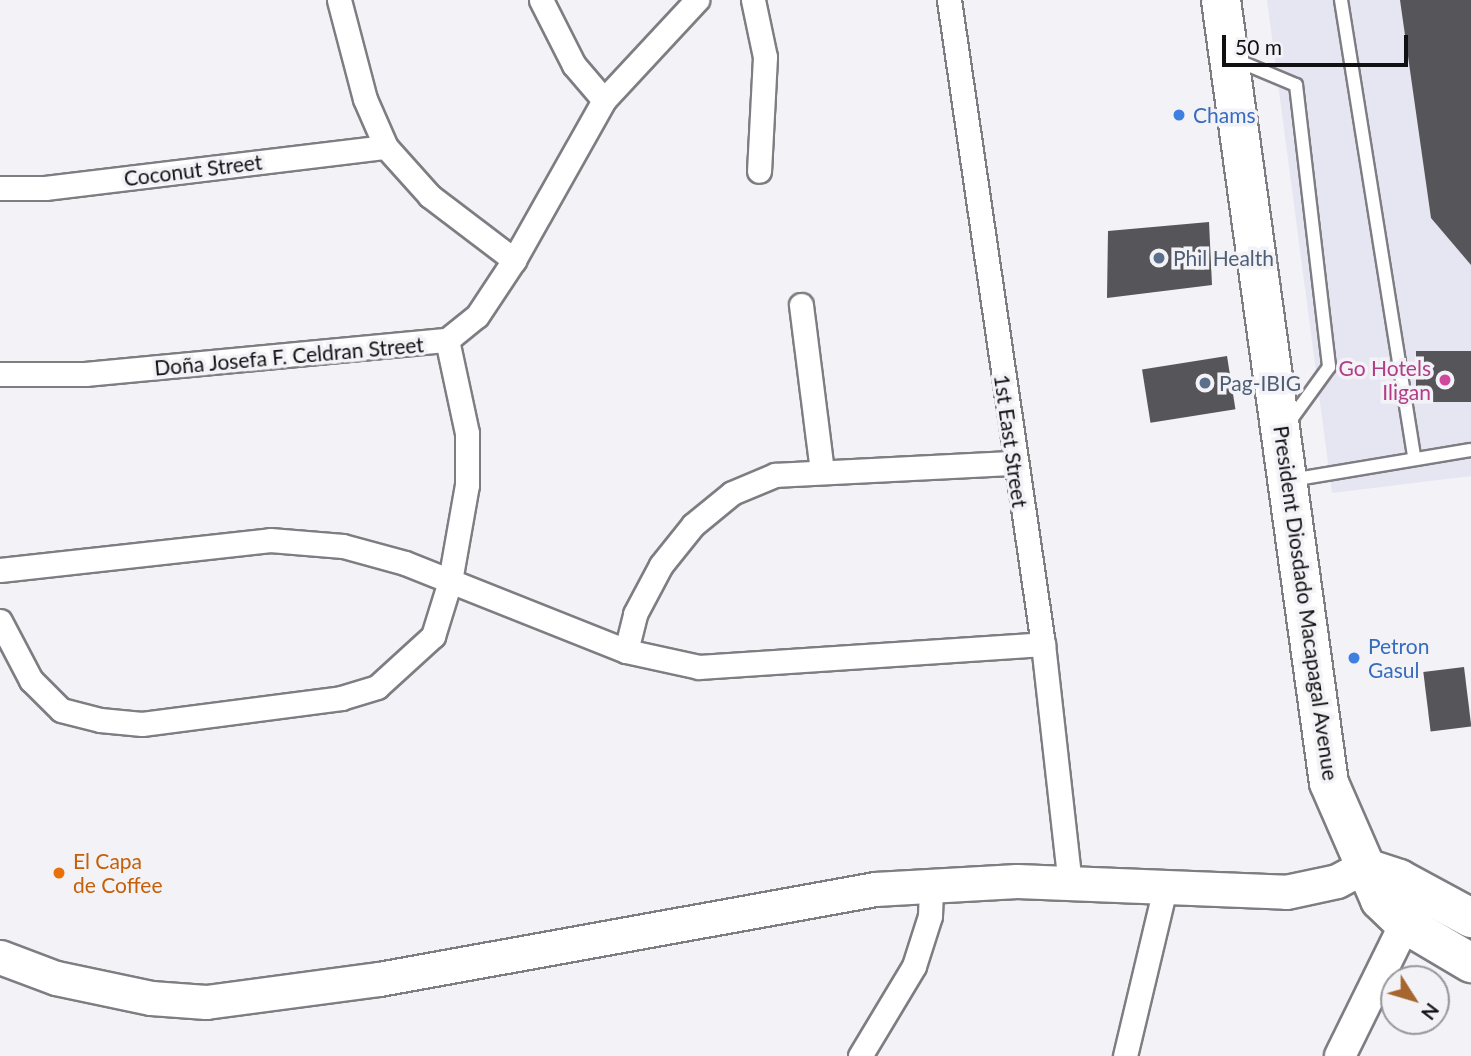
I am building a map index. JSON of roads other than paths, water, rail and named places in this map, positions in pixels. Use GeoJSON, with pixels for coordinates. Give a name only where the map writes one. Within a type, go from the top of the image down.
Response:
{"type":"FeatureCollection","features":[{"type":"Feature","properties":{"kind":"highway","name":"President Diosdado Macapagal Avenue"},"geometry":{"type":"LineString","coordinates":[[1221,0],[1232,58],[1252,241],[1291,480],[1322,751],[1338,811],[1380,900],[1419,932],[1471,963]]}},
{"type":"Feature","properties":{"kind":"highway"},"geometry":{"type":"LineString","coordinates":[[1363,867],[1461,912]]}},
{"type":"Feature","properties":{"kind":"main road"},"geometry":{"type":"LineString","coordinates":[[0,957],[56,978],[151,998],[266,998],[820,896],[931,883],[1070,883],[1286,892],[1337,881],[1363,867]]}},
{"type":"Feature","properties":{"kind":"street"},"geometry":{"type":"LineString","coordinates":[[339,0],[365,99],[386,147],[430,197],[514,260]]}},
{"type":"Feature","properties":{"kind":"street"},"geometry":{"type":"LineString","coordinates":[[541,0],[574,65],[604,100]]}},
{"type":"Feature","properties":{"kind":"street","name":"Doña Josefa F. Celdran Street"},"geometry":{"type":"LineString","coordinates":[[0,374],[85,374],[447,340],[477,316],[514,260],[604,100],[697,0]]}},
{"type":"Feature","properties":{"kind":"street"},"geometry":{"type":"LineString","coordinates":[[753,0],[765,57],[759,171]]}},
{"type":"Feature","properties":{"kind":"street","name":"1st East Street"},"geometry":{"type":"LineString","coordinates":[[949,0],[1014,463],[1043,644],[1070,883]]}},
{"type":"Feature","properties":{"kind":"street","name":"Coconut Street"},"geometry":{"type":"LineString","coordinates":[[0,188],[45,188],[386,147]]}},
{"type":"Feature","properties":{"kind":"street"},"geometry":{"type":"LineString","coordinates":[[801,305],[822,472]]}},
{"type":"Feature","properties":{"kind":"street"},"geometry":{"type":"LineString","coordinates":[[0,621],[31,680],[61,710],[142,724],[341,698],[377,687],[433,635],[450,581],[467,485],[467,433],[447,340]]}},
{"type":"Feature","properties":{"kind":"street"},"geometry":{"type":"LineString","coordinates":[[626,651],[635,614],[693,524],[732,493],[775,475],[1014,463]]}},
{"type":"Feature","properties":{"kind":"street"},"geometry":{"type":"LineString","coordinates":[[0,570],[270,540],[343,546],[450,581],[626,651],[699,667],[1043,644]]}},
{"type":"Feature","properties":{"kind":"street"},"geometry":{"type":"LineString","coordinates":[[860,1056],[914,966],[930,916],[931,883]]}},
{"type":"Feature","properties":{"kind":"street"},"geometry":{"type":"LineString","coordinates":[[1125,1056],[1165,888]]}},
{"type":"Feature","properties":{"kind":"street"},"geometry":{"type":"LineString","coordinates":[[1340,1056],[1419,932]]}},
{"type":"Feature","properties":{"kind":"lane"},"geometry":{"type":"LineString","coordinates":[[1341,0],[1413,456]]}},
{"type":"Feature","properties":{"kind":"lane"},"geometry":{"type":"LineString","coordinates":[[1232,58],[1296,85],[1329,367],[1283,431]]}},
{"type":"Feature","properties":{"kind":"lane"},"geometry":{"type":"LineString","coordinates":[[1291,480],[1413,456],[1471,450]]}},
{"type":"Feature","properties":{"kind":"place","name":"Chams"},"geometry":{"type":"Point","coordinates":[1179,115]}},
{"type":"Feature","properties":{"kind":"place","name":"Phil Health"},"geometry":{"type":"Point","coordinates":[1159,258]}},
{"type":"Feature","properties":{"kind":"place","name":"Go Hotels Iligan"},"geometry":{"type":"Point","coordinates":[1445,380]}},
{"type":"Feature","properties":{"kind":"place","name":"Pag-IBIG"},"geometry":{"type":"Point","coordinates":[1205,383]}},
{"type":"Feature","properties":{"kind":"place","name":"Petron Gasul"},"geometry":{"type":"Point","coordinates":[1354,658]}},
{"type":"Feature","properties":{"kind":"place","name":"El Capa de Coffee"},"geometry":{"type":"Point","coordinates":[59,873]}}]}
